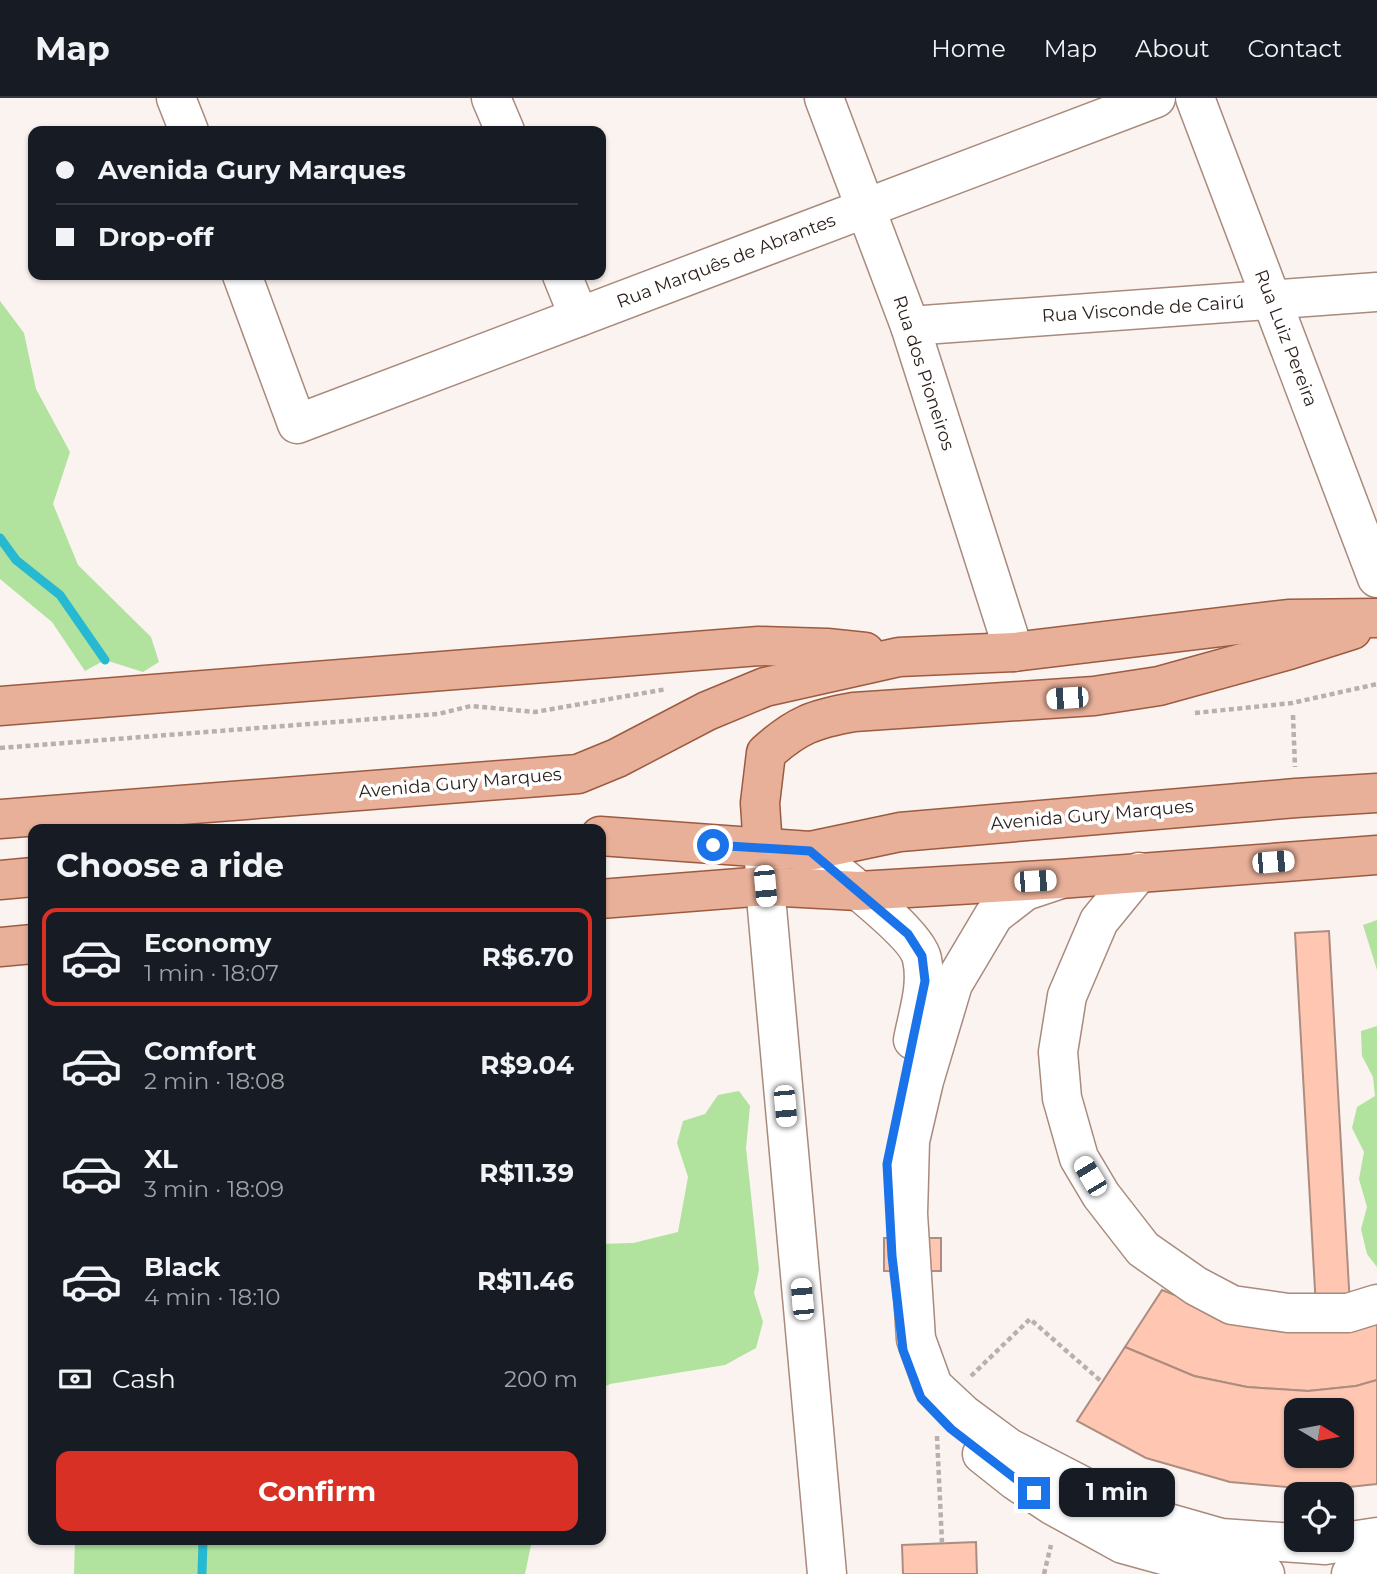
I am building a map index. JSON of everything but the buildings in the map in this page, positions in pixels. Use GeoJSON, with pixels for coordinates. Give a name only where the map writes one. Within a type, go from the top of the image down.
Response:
{"type":"FeatureCollection","features":[{"type":"Feature","properties":{"kind":"main road","name":"Avenida Gury Marques"},"geometry":{"type":"LineString","coordinates":[[0,705],[759,646],[827,648],[898,657],[1014,652],[1288,620],[1377,620]]}},
{"type":"Feature","properties":{"kind":"main road"},"geometry":{"type":"LineString","coordinates":[[764,849],[760,803],[766,753],[789,732],[820,718],[854,712],[1094,696],[1159,686],[1289,650],[1377,620]]}},
{"type":"Feature","properties":{"kind":"main road","name":"Avenida Gury Marques"},"geometry":{"type":"LineString","coordinates":[[0,819],[578,774],[617,758],[707,711],[765,687],[898,657]]}},
{"type":"Feature","properties":{"kind":"main road","name":"Avenida Gury Marques"},"geometry":{"type":"LineString","coordinates":[[606,836],[810,851],[900,832],[1377,793]]}},
{"type":"Feature","properties":{"kind":"main road"},"geometry":{"type":"LineString","coordinates":[[606,899],[765,886],[858,891],[1060,880],[1377,855]]}},
{"type":"Feature","properties":{"kind":"main road"},"geometry":{"type":"LineString","coordinates":[[0,880],[28,877]]}},
{"type":"Feature","properties":{"kind":"main road"},"geometry":{"type":"LineString","coordinates":[[0,947],[28,944]]}},
{"type":"Feature","properties":{"kind":"street"},"geometry":{"type":"LineString","coordinates":[[176,98],[187,126]]}},
{"type":"Feature","properties":{"kind":"street"},"geometry":{"type":"LineString","coordinates":[[491,98],[503,126]]}},
{"type":"Feature","properties":{"kind":"street","name":"Rua dos Pioneiros"},"geometry":{"type":"LineString","coordinates":[[824,98],[910,326],[1014,652]]}},
{"type":"Feature","properties":{"kind":"street","name":"Rua Marquês de Abrantes"},"geometry":{"type":"LineString","coordinates":[[244,280],[297,424],[1156,98]]}},
{"type":"Feature","properties":{"kind":"street","name":"Rua Luiz Pereira"},"geometry":{"type":"LineString","coordinates":[[1195,98],[1377,578]]}},
{"type":"Feature","properties":{"kind":"street"},"geometry":{"type":"LineString","coordinates":[[564,280],[579,317]]}},
{"type":"Feature","properties":{"kind":"street","name":"Rua Visconde de Cairú"},"geometry":{"type":"LineString","coordinates":[[910,326],[1377,292]]}},
{"type":"Feature","properties":{"kind":"street"},"geometry":{"type":"LineString","coordinates":[[764,849],[765,886],[827,1574]]}},
{"type":"Feature","properties":{"kind":"street"},"geometry":{"type":"LineString","coordinates":[[810,851],[908,934],[922,956],[925,981],[887,1164],[892,1256],[903,1350],[921,1398],[951,1429],[1016,1481],[1052,1505],[1123,1544],[1218,1570],[1265,1574]]}},
{"type":"Feature","properties":{"kind":"street"},"geometry":{"type":"LineString","coordinates":[[1139,873],[1099,921],[1067,996],[1058,1052],[1062,1098],[1079,1158],[1101,1195],[1143,1249],[1196,1286],[1231,1305],[1288,1313],[1348,1313],[1377,1304]]}},
{"type":"Feature","properties":{"kind":"street"},"geometry":{"type":"LineString","coordinates":[[1060,880],[1025,891],[994,915],[953,984],[925,1081],[910,1141],[908,1214],[916,1339],[933,1386],[962,1414],[1009,1448],[1137,1514],[1221,1538],[1325,1545],[1377,1537]]}},
{"type":"Feature","properties":{"kind":"street"},"geometry":{"type":"LineString","coordinates":[[1351,1574],[1377,1571]]}},
{"type":"Feature","properties":{"kind":"path"},"geometry":{"type":"LineString","coordinates":[[0,748],[438,714],[471,706],[535,712],[675,688],[687,689],[707,711]]}},
{"type":"Feature","properties":{"kind":"path"},"geometry":{"type":"LineString","coordinates":[[1293,715],[1295,775]]}},
{"type":"Feature","properties":{"kind":"path"},"geometry":{"type":"LineString","coordinates":[[1044,1574],[1051,1545]]}},
{"type":"Feature","properties":{"kind":"green space"},"geometry":{"type":"Polygon","coordinates":[[[0,301],[24,333],[36,389],[70,452],[53,504],[78,565],[151,637],[159,662],[143,672],[105,660],[85,671],[52,622],[0,579],[0,301]]]}},
{"type":"Feature","properties":{"kind":"green space"},"geometry":{"type":"Polygon","coordinates":[[[1377,920],[1377,970],[1363,925],[1377,920]]]}},
{"type":"Feature","properties":{"kind":"green space"},"geometry":{"type":"Polygon","coordinates":[[[1377,1026],[1377,1267],[1367,1254],[1361,1229],[1367,1207],[1359,1179],[1364,1152],[1352,1128],[1357,1107],[1375,1096],[1373,1077],[1362,1056],[1361,1031],[1377,1026]]]}},
{"type":"Feature","properties":{"kind":"green space"},"geometry":{"type":"Polygon","coordinates":[[[739,1091],[750,1106],[746,1148],[759,1270],[754,1293],[763,1322],[756,1348],[725,1365],[606,1386],[606,1244],[633,1243],[678,1232],[688,1177],[677,1143],[683,1121],[705,1114],[718,1095],[739,1091]]]}},
{"type":"Feature","properties":{"kind":"green space"},"geometry":{"type":"Polygon","coordinates":[[[75,1545],[531,1545],[525,1574],[74,1574],[75,1545]]]}},
{"type":"Feature","properties":{"kind":"waterway"},"geometry":{"type":"LineString","coordinates":[[0,538],[16,560],[60,595],[105,660]]}},
{"type":"Feature","properties":{"kind":"waterway"},"geometry":{"type":"LineString","coordinates":[[202,1574],[203,1545]]}},
{"type":"Feature","properties":{"kind":"route"},"geometry":{"type":"LineString","coordinates":[[713,845],[810,851],[908,934],[922,956],[925,981],[887,1164],[892,1256],[903,1350],[921,1398],[951,1429],[1034,1493]]}}]}
